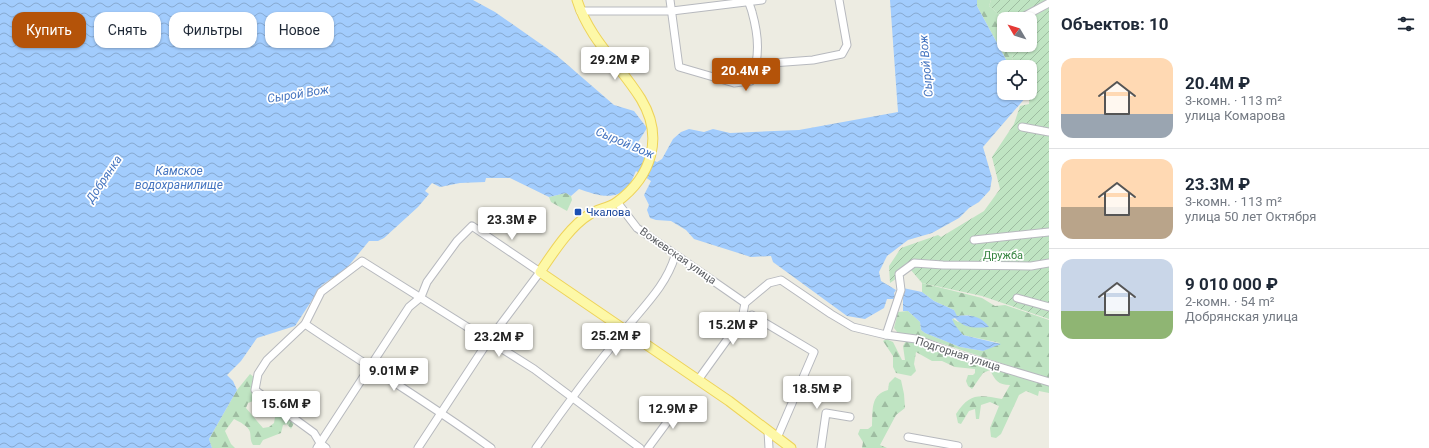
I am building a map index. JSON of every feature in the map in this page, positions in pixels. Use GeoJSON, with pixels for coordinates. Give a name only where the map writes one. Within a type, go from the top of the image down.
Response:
{"type":"FeatureCollection","features":[{"type":"Feature","properties":{"kind":"main road"},"geometry":{"type":"LineString","coordinates":[[577,0],[580,11],[592,32],[638,94],[649,112],[653,132],[651,155],[646,169],[640,179],[617,202],[589,215],[561,243],[540,272],[698,380],[791,448]]}},
{"type":"Feature","properties":{"kind":"street"},"geometry":{"type":"LineString","coordinates":[[670,0],[679,67],[734,84],[751,81],[758,64],[758,44],[752,11],[748,1]]}},
{"type":"Feature","properties":{"kind":"street"},"geometry":{"type":"LineString","coordinates":[[580,11],[672,11],[762,0]]}},
{"type":"Feature","properties":{"kind":"street"},"geometry":{"type":"LineString","coordinates":[[758,64],[813,60],[842,54],[847,45],[839,0]]}},
{"type":"Feature","properties":{"kind":"street"},"geometry":{"type":"LineString","coordinates":[[1032,12],[1049,3]]}},
{"type":"Feature","properties":{"kind":"street"},"geometry":{"type":"LineString","coordinates":[[1022,127],[1049,132]]}},
{"type":"Feature","properties":{"kind":"street","name":"Вожевская улица"},"geometry":{"type":"LineString","coordinates":[[617,202],[637,228],[675,256],[682,257],[745,303]]}},
{"type":"Feature","properties":{"kind":"street"},"geometry":{"type":"LineString","coordinates":[[321,446],[369,367],[409,307],[421,297],[427,282],[457,241],[472,226],[540,272],[489,340],[418,448]]}},
{"type":"Feature","properties":{"kind":"street"},"geometry":{"type":"LineString","coordinates":[[974,240],[1049,232]]}},
{"type":"Feature","properties":{"kind":"street"},"geometry":{"type":"LineString","coordinates":[[536,448],[572,397],[624,330],[658,290],[671,271],[675,256]]}},
{"type":"Feature","properties":{"kind":"street"},"geometry":{"type":"LineString","coordinates":[[321,446],[314,433],[255,390],[258,374],[267,360],[305,324],[321,292],[362,261],[534,369],[640,448]]}},
{"type":"Feature","properties":{"kind":"street"},"geometry":{"type":"LineString","coordinates":[[886,335],[901,290],[899,274],[914,263],[1031,266],[1049,263]]}},
{"type":"Feature","properties":{"kind":"street","name":"Подгорная улица"},"geometry":{"type":"LineString","coordinates":[[745,303],[770,282],[781,280],[853,327],[886,335],[916,339],[956,354],[1049,382]]}},
{"type":"Feature","properties":{"kind":"street"},"geometry":{"type":"LineString","coordinates":[[1017,298],[1049,307]]}},
{"type":"Feature","properties":{"kind":"street"},"geometry":{"type":"LineString","coordinates":[[698,380],[742,319],[745,303]]}},
{"type":"Feature","properties":{"kind":"street"},"geometry":{"type":"LineString","coordinates":[[742,319],[752,315],[814,352],[777,438]]}},
{"type":"Feature","properties":{"kind":"street"},"geometry":{"type":"LineString","coordinates":[[305,324],[369,367],[442,412],[491,448]]}},
{"type":"Feature","properties":{"kind":"street"},"geometry":{"type":"LineString","coordinates":[[648,448],[682,402]]}},
{"type":"Feature","properties":{"kind":"street"},"geometry":{"type":"LineString","coordinates":[[821,448],[826,413],[850,417]]}},
{"type":"Feature","properties":{"kind":"street"},"geometry":{"type":"LineString","coordinates":[[768,431],[769,448]]}},
{"type":"Feature","properties":{"kind":"street"},"geometry":{"type":"LineString","coordinates":[[908,437],[958,446],[958,448]]}},
{"type":"Feature","properties":{"kind":"green space"},"geometry":{"type":"Polygon","coordinates":[[[977,0],[991,0],[989,6],[997,12],[997,43],[977,6],[977,0]]]}},
{"type":"Feature","properties":{"kind":"green space","name":"Дружба"},"geometry":{"type":"Polygon","coordinates":[[[991,0],[1049,0],[1049,319],[982,296],[922,283],[910,269],[890,283],[889,266],[901,248],[938,235],[941,237],[984,211],[1000,189],[992,157],[1014,124],[1020,106],[1029,104],[1029,100],[1037,100],[1037,60],[1013,60],[1012,52],[1037,52],[1037,12],[997,12],[989,6],[991,0]]]}},
{"type":"Feature","properties":{"kind":"green space"},"geometry":{"type":"Polygon","coordinates":[[[1002,52],[1012,52],[1013,60],[1006,60],[1002,52]]]}},
{"type":"Feature","properties":{"kind":"green space"},"geometry":{"type":"Polygon","coordinates":[[[566,193],[571,196],[572,200],[567,211],[551,202],[549,197],[566,193]]]}},
{"type":"Feature","properties":{"kind":"green space"},"geometry":{"type":"Polygon","coordinates":[[[922,283],[982,298],[995,306],[1005,305],[1049,320],[1049,379],[916,335],[898,333],[894,328],[898,312],[908,311],[920,322],[921,330],[925,333],[960,347],[983,351],[1000,343],[963,335],[954,325],[952,318],[958,322],[971,315],[956,316],[954,310],[934,301],[922,292],[922,283]]]}},
{"type":"Feature","properties":{"kind":"green space"},"geometry":{"type":"Polygon","coordinates":[[[886,339],[893,342],[902,360],[905,360],[903,346],[906,341],[918,343],[1049,383],[1049,393],[1039,391],[1038,396],[1026,391],[1019,395],[1001,434],[996,438],[991,437],[990,428],[999,406],[990,402],[981,405],[979,419],[976,419],[975,409],[969,411],[961,424],[958,423],[956,414],[966,402],[976,397],[981,396],[1002,399],[1010,385],[997,381],[990,370],[983,373],[972,389],[968,386],[966,381],[968,375],[973,375],[975,373],[975,369],[955,367],[942,361],[932,361],[916,352],[914,364],[916,371],[911,376],[896,373],[893,367],[893,356],[883,341],[886,339]]]}},
{"type":"Feature","properties":{"kind":"green space"},"geometry":{"type":"Polygon","coordinates":[[[250,374],[255,378],[253,392],[294,423],[291,429],[287,424],[283,425],[281,433],[263,440],[260,445],[253,445],[248,428],[244,424],[234,419],[225,431],[231,444],[235,448],[212,448],[209,439],[237,390],[250,374]],[[253,401],[248,403],[246,408],[263,428],[269,427],[274,423],[275,417],[253,401]]]}},
{"type":"Feature","properties":{"kind":"green space"},"geometry":{"type":"Polygon","coordinates":[[[895,377],[901,380],[905,408],[896,415],[880,445],[887,448],[862,448],[863,442],[858,434],[860,429],[868,429],[872,426],[875,399],[882,392],[888,390],[889,383],[895,377]]]}},
{"type":"Feature","properties":{"kind":"water","name":"Камское водохранилище"},"geometry":{"type":"Polygon","coordinates":[[[0,0],[473,0],[495,12],[555,54],[614,105],[634,111],[647,128],[635,147],[638,153],[657,162],[662,159],[673,139],[681,132],[689,129],[704,132],[713,129],[730,133],[799,130],[898,112],[890,0],[977,0],[977,6],[997,43],[997,52],[1002,52],[1006,60],[997,60],[997,100],[1023,100],[983,147],[992,178],[990,190],[979,202],[969,208],[959,218],[932,233],[908,240],[887,256],[879,272],[881,281],[896,290],[894,293],[896,299],[887,299],[884,308],[865,319],[847,316],[773,262],[771,256],[751,257],[694,239],[686,230],[671,221],[650,218],[647,210],[649,205],[644,195],[651,181],[636,171],[629,186],[623,191],[611,196],[599,195],[579,189],[571,196],[566,193],[549,197],[510,178],[486,178],[485,182],[460,183],[440,187],[432,183],[425,191],[429,194],[418,207],[384,238],[378,241],[369,241],[346,269],[322,285],[295,326],[257,338],[241,361],[227,375],[233,381],[237,390],[209,439],[212,448],[0,448],[0,0]]]}},
{"type":"Feature","properties":{"kind":"water"},"geometry":{"type":"Polygon","coordinates":[[[903,288],[922,292],[934,301],[954,310],[957,316],[970,316],[982,320],[989,327],[970,327],[959,322],[955,318],[952,319],[963,335],[1001,344],[983,351],[960,347],[925,333],[921,330],[920,322],[908,311],[903,311],[903,288]]]}},
{"type":"Feature","properties":{"kind":"place","name":"Чкалова"},"geometry":{"type":"Point","coordinates":[578,212]}},
{"type":"Feature","properties":{"kind":"water label","name":"Сырой Вож"},"geometry":{"type":"Point","coordinates":[926,66]}},
{"type":"Feature","properties":{"kind":"water label","name":"Сырой Вож"},"geometry":{"type":"Point","coordinates":[298,94]}},
{"type":"Feature","properties":{"kind":"water label","name":"Сырой Вож"},"geometry":{"type":"Point","coordinates":[625,143]}},
{"type":"Feature","properties":{"kind":"water label","name":"Добрянка"},"geometry":{"type":"Point","coordinates":[104,179]}}]}
